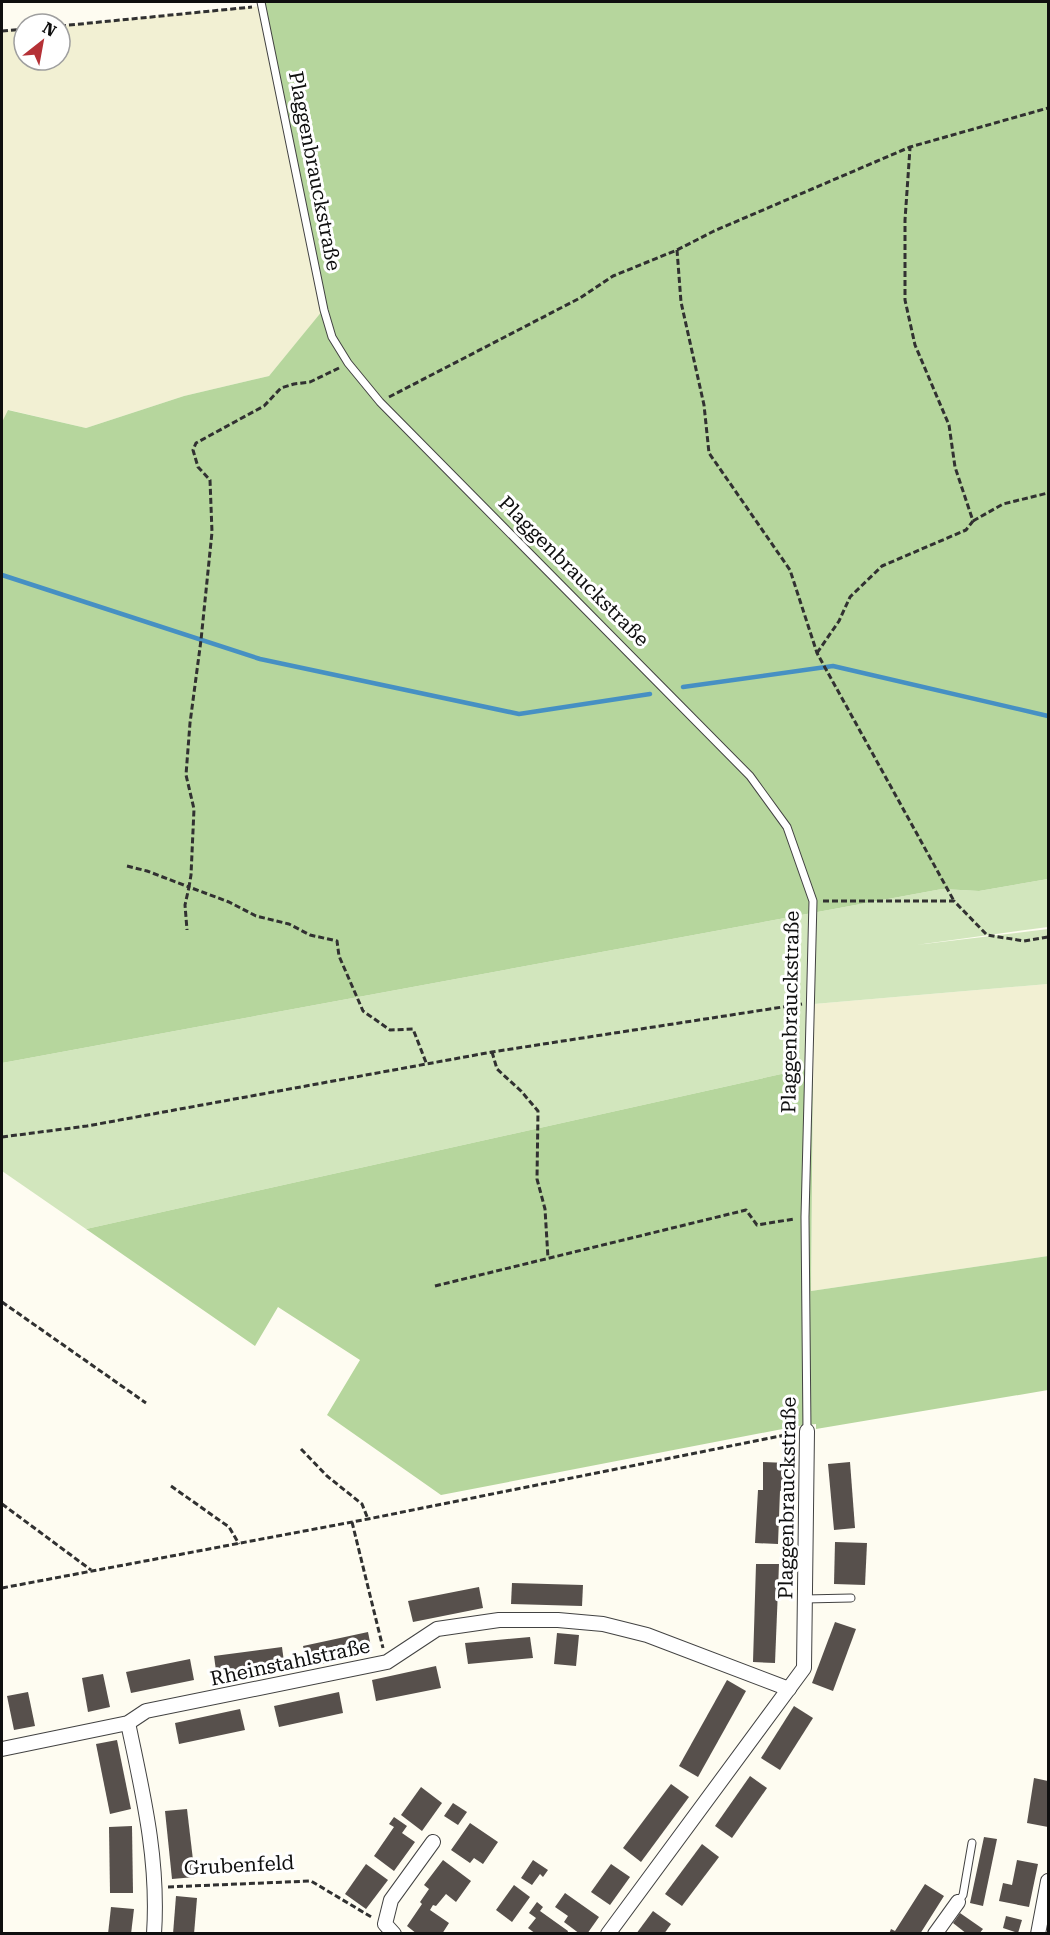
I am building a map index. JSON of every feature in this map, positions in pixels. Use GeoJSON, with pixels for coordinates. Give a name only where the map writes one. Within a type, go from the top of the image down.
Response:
{"type":"FeatureCollection","features":[{"type":"Feature","properties":{"kind":"street","name":"Plaggenbrauckstraße"},"geometry":{"type":"LineString","coordinates":[[608,1934],[804,1668],[807,1431]]}},
{"type":"Feature","properties":{"kind":"street","name":"Rheinstahlstraße"},"geometry":{"type":"LineString","coordinates":[[2,1749],[128,1723],[146,1711],[387,1662],[437,1629],[499,1620],[558,1620],[603,1624],[647,1635],[789,1689]]}},
{"type":"Feature","properties":{"kind":"street"},"geometry":{"type":"LineString","coordinates":[[128,1723],[151,1830],[154,1934]]}},
{"type":"Feature","properties":{"kind":"street"},"geometry":{"type":"LineString","coordinates":[[390,1929],[391,1900],[433,1842]]}},
{"type":"Feature","properties":{"kind":"street"},"geometry":{"type":"LineString","coordinates":[[1038,1934],[1048,1881]]}},
{"type":"Feature","properties":{"kind":"street"},"geometry":{"type":"LineString","coordinates":[[935,1934],[958,1902]]}},
{"type":"Feature","properties":{"kind":"lane","name":"Plaggenbrauckstraße"},"geometry":{"type":"LineString","coordinates":[[262,4],[324,310],[332,338],[348,363],[380,402],[750,776],[787,827],[813,901],[805,1217],[807,1431]]}},
{"type":"Feature","properties":{"kind":"lane"},"geometry":{"type":"LineString","coordinates":[[805,1599],[851,1598]]}},
{"type":"Feature","properties":{"kind":"lane"},"geometry":{"type":"LineString","coordinates":[[958,1902],[963,1895],[972,1843]]}},
{"type":"Feature","properties":{"kind":"path"},"geometry":{"type":"LineString","coordinates":[[72,25],[262,4]]}},
{"type":"Feature","properties":{"kind":"path"},"geometry":{"type":"LineString","coordinates":[[380,402],[580,298],[613,276],[677,250],[714,231],[910,147],[1048,108]]}},
{"type":"Feature","properties":{"kind":"path"},"geometry":{"type":"LineString","coordinates":[[910,147],[905,220],[905,300],[915,345],[949,425],[955,467],[973,521]]}},
{"type":"Feature","properties":{"kind":"path"},"geometry":{"type":"LineString","coordinates":[[677,250],[681,302],[704,405],[709,453],[790,570],[817,653],[954,901],[987,935],[1024,941],[1048,937]]}},
{"type":"Feature","properties":{"kind":"path"},"geometry":{"type":"LineString","coordinates":[[187,930],[185,905],[189,887],[194,809],[186,775],[212,532],[210,480],[198,466],[193,450],[196,443],[264,406],[281,388],[310,382],[348,363]]}},
{"type":"Feature","properties":{"kind":"path"},"geometry":{"type":"LineString","coordinates":[[817,653],[839,621],[850,597],[882,566],[966,530],[973,521],[1003,504],[1048,493]]}},
{"type":"Feature","properties":{"kind":"path"},"geometry":{"type":"LineString","coordinates":[[127,866],[147,871],[229,902],[256,916],[289,924],[310,935],[337,941],[339,956],[363,1011],[390,1030],[413,1029],[427,1065]]}},
{"type":"Feature","properties":{"kind":"path"},"geometry":{"type":"LineString","coordinates":[[813,901],[954,901]]}},
{"type":"Feature","properties":{"kind":"path"},"geometry":{"type":"LineString","coordinates":[[2,1137],[87,1126],[492,1052],[809,1002]]}},
{"type":"Feature","properties":{"kind":"path"},"geometry":{"type":"LineString","coordinates":[[492,1052],[497,1069],[521,1091],[538,1112],[537,1179],[545,1209],[548,1258]]}},
{"type":"Feature","properties":{"kind":"path"},"geometry":{"type":"LineString","coordinates":[[435,1286],[746,1210],[757,1225],[805,1217]]}},
{"type":"Feature","properties":{"kind":"path"},"geometry":{"type":"LineString","coordinates":[[2,1302],[146,1403]]}},
{"type":"Feature","properties":{"kind":"path"},"geometry":{"type":"LineString","coordinates":[[2,1588],[368,1519],[807,1431]]}},
{"type":"Feature","properties":{"kind":"path"},"geometry":{"type":"LineString","coordinates":[[301,1449],[327,1476],[362,1504],[368,1519]]}},
{"type":"Feature","properties":{"kind":"path"},"geometry":{"type":"LineString","coordinates":[[171,1486],[229,1527],[239,1544]]}},
{"type":"Feature","properties":{"kind":"path"},"geometry":{"type":"LineString","coordinates":[[2,1504],[91,1570]]}},
{"type":"Feature","properties":{"kind":"path"},"geometry":{"type":"LineString","coordinates":[[352,1522],[387,1662]]}},
{"type":"Feature","properties":{"kind":"path","name":"Grubenfeld"},"geometry":{"type":"LineString","coordinates":[[154,1888],[312,1881],[390,1929]]}},
{"type":"Feature","properties":{"kind":"shaded area"},"geometry":{"type":"Polygon","coordinates":[[[262,6],[324,310],[269,376],[184,396],[86,428],[9,410],[2,422],[2,31],[12,30],[12,72],[72,72],[72,25],[262,6]]]}},
{"type":"Feature","properties":{"kind":"shaded area"},"geometry":{"type":"Polygon","coordinates":[[[1048,984],[1048,1256],[811,1291],[814,1004],[1048,984]]]}},
{"type":"Feature","properties":{"kind":"green space"},"geometry":{"type":"Polygon","coordinates":[[[261,2],[1048,2],[1048,879],[979,891],[942,889],[2,1063],[2,422],[8,410],[86,428],[184,396],[269,376],[323,310],[261,2]]]}},
{"type":"Feature","properties":{"kind":"green space"},"geometry":{"type":"Polygon","coordinates":[[[1048,879],[1048,927],[916,945],[1048,929],[1048,984],[814,1004],[810,974],[813,1067],[86,1229],[2,1171],[2,1063],[942,889],[979,891],[1048,879]]]}},
{"type":"Feature","properties":{"kind":"green space"},"geometry":{"type":"Polygon","coordinates":[[[813,1067],[811,1291],[1048,1256],[1048,1390],[816,1429],[816,1424],[798,1426],[441,1495],[327,1415],[360,1360],[278,1307],[255,1346],[86,1229],[813,1067]]]}},
{"type":"Feature","properties":{"kind":"building"},"geometry":{"type":"Polygon","coordinates":[[[763,1462],[787,1463],[786,1491],[780,1491],[778,1544],[755,1543],[758,1490],[763,1490],[763,1462]]]}},
{"type":"Feature","properties":{"kind":"building"},"geometry":{"type":"Polygon","coordinates":[[[850,1462],[855,1528],[834,1530],[828,1464],[850,1462]]]}},
{"type":"Feature","properties":{"kind":"building"},"geometry":{"type":"Polygon","coordinates":[[[835,1542],[867,1543],[865,1585],[834,1584],[835,1542]]]}},
{"type":"Feature","properties":{"kind":"building"},"geometry":{"type":"Polygon","coordinates":[[[756,1564],[779,1564],[775,1663],[753,1662],[756,1564]]]}},
{"type":"Feature","properties":{"kind":"building"},"geometry":{"type":"Polygon","coordinates":[[[512,1583],[583,1585],[582,1606],[511,1604],[512,1583]]]}},
{"type":"Feature","properties":{"kind":"building"},"geometry":{"type":"Polygon","coordinates":[[[479,1587],[483,1608],[413,1622],[408,1601],[479,1587]]]}},
{"type":"Feature","properties":{"kind":"building"},"geometry":{"type":"Polygon","coordinates":[[[835,1622],[856,1629],[833,1691],[812,1683],[835,1622]]]}},
{"type":"Feature","properties":{"kind":"building"},"geometry":{"type":"Polygon","coordinates":[[[368,1632],[372,1652],[308,1667],[303,1646],[368,1632]]]}},
{"type":"Feature","properties":{"kind":"building"},"geometry":{"type":"Polygon","coordinates":[[[557,1633],[579,1635],[576,1666],[554,1664],[557,1633]]]}},
{"type":"Feature","properties":{"kind":"building"},"geometry":{"type":"Polygon","coordinates":[[[530,1637],[533,1658],[468,1664],[465,1643],[530,1637]]]}},
{"type":"Feature","properties":{"kind":"building"},"geometry":{"type":"Polygon","coordinates":[[[282,1647],[285,1670],[217,1678],[214,1656],[282,1647]]]}},
{"type":"Feature","properties":{"kind":"building"},"geometry":{"type":"Polygon","coordinates":[[[190,1659],[194,1680],[131,1693],[126,1672],[190,1659]]]}},
{"type":"Feature","properties":{"kind":"building"},"geometry":{"type":"Polygon","coordinates":[[[436,1666],[441,1688],[376,1701],[372,1680],[436,1666]]]}},
{"type":"Feature","properties":{"kind":"building"},"geometry":{"type":"Polygon","coordinates":[[[103,1674],[110,1707],[88,1712],[82,1678],[103,1674]]]}},
{"type":"Feature","properties":{"kind":"building"},"geometry":{"type":"Polygon","coordinates":[[[727,1680],[746,1691],[698,1777],[679,1766],[727,1680]]]}},
{"type":"Feature","properties":{"kind":"building"},"geometry":{"type":"Polygon","coordinates":[[[28,1692],[35,1726],[14,1730],[7,1696],[28,1692]]]}},
{"type":"Feature","properties":{"kind":"building"},"geometry":{"type":"Polygon","coordinates":[[[339,1692],[343,1713],[279,1727],[274,1706],[339,1692]]]}},
{"type":"Feature","properties":{"kind":"building"},"geometry":{"type":"Polygon","coordinates":[[[794,1706],[813,1718],[780,1770],[761,1758],[794,1706]]]}},
{"type":"Feature","properties":{"kind":"building"},"geometry":{"type":"Polygon","coordinates":[[[240,1709],[245,1730],[179,1744],[175,1723],[240,1709]]]}},
{"type":"Feature","properties":{"kind":"building"},"geometry":{"type":"Polygon","coordinates":[[[117,1740],[131,1809],[110,1814],[96,1744],[117,1740]]]}},
{"type":"Feature","properties":{"kind":"building"},"geometry":{"type":"Polygon","coordinates":[[[750,1776],[767,1788],[732,1838],[715,1826],[750,1776]]]}},
{"type":"Feature","properties":{"kind":"building"},"geometry":{"type":"Polygon","coordinates":[[[1034,1778],[1048,1781],[1048,1827],[1027,1823],[1034,1778]]]}},
{"type":"Feature","properties":{"kind":"building"},"geometry":{"type":"Polygon","coordinates":[[[671,1784],[689,1797],[641,1862],[623,1848],[671,1784]]]}},
{"type":"Feature","properties":{"kind":"building"},"geometry":{"type":"Polygon","coordinates":[[[421,1787],[442,1803],[422,1831],[401,1815],[421,1787]]]}},
{"type":"Feature","properties":{"kind":"building"},"geometry":{"type":"Polygon","coordinates":[[[453,1803],[467,1812],[458,1825],[444,1816],[453,1803]]]}},
{"type":"Feature","properties":{"kind":"building"},"geometry":{"type":"Polygon","coordinates":[[[187,1809],[195,1877],[172,1879],[165,1811],[187,1809]]]}},
{"type":"Feature","properties":{"kind":"building"},"geometry":{"type":"Polygon","coordinates":[[[394,1817],[407,1826],[402,1833],[415,1842],[394,1871],[374,1856],[394,1827],[389,1824],[394,1817]]]}},
{"type":"Feature","properties":{"kind":"building"},"geometry":{"type":"Polygon","coordinates":[[[470,1823],[498,1842],[483,1864],[474,1858],[470,1863],[451,1850],[470,1823]]]}},
{"type":"Feature","properties":{"kind":"building"},"geometry":{"type":"Polygon","coordinates":[[[132,1826],[133,1893],[110,1893],[109,1827],[132,1826]]]}},
{"type":"Feature","properties":{"kind":"building"},"geometry":{"type":"Polygon","coordinates":[[[984,1837],[997,1839],[983,1906],[970,1903],[984,1837]]]}},
{"type":"Feature","properties":{"kind":"building"},"geometry":{"type":"Polygon","coordinates":[[[702,1844],[719,1857],[682,1906],[665,1894],[702,1844]]]}},
{"type":"Feature","properties":{"kind":"building"},"geometry":{"type":"Polygon","coordinates":[[[443,1860],[471,1881],[456,1902],[446,1894],[430,1910],[449,1923],[442,1934],[417,1934],[407,1926],[429,1889],[424,1885],[443,1860]]]}},
{"type":"Feature","properties":{"kind":"building"},"geometry":{"type":"Polygon","coordinates":[[[533,1860],[548,1870],[543,1877],[540,1874],[532,1885],[521,1878],[533,1860]]]}},
{"type":"Feature","properties":{"kind":"building"},"geometry":{"type":"Polygon","coordinates":[[[1017,1860],[1038,1864],[1029,1907],[999,1901],[1003,1883],[1012,1885],[1017,1860]]]}},
{"type":"Feature","properties":{"kind":"building"},"geometry":{"type":"Polygon","coordinates":[[[366,1864],[388,1880],[366,1909],[345,1894],[366,1864]]]}},
{"type":"Feature","properties":{"kind":"building"},"geometry":{"type":"Polygon","coordinates":[[[611,1864],[630,1877],[610,1905],[591,1892],[611,1864]]]}},
{"type":"Feature","properties":{"kind":"building"},"geometry":{"type":"Polygon","coordinates":[[[925,1884],[944,1896],[920,1934],[889,1934],[891,1929],[895,1931],[925,1884]]]}},
{"type":"Feature","properties":{"kind":"building"},"geometry":{"type":"Polygon","coordinates":[[[514,1885],[530,1897],[512,1922],[496,1910],[514,1885]]]}},
{"type":"Feature","properties":{"kind":"building"},"geometry":{"type":"Polygon","coordinates":[[[565,1893],[599,1917],[587,1934],[580,1934],[564,1922],[568,1916],[555,1907],[565,1893]]]}},
{"type":"Feature","properties":{"kind":"building"},"geometry":{"type":"Polygon","coordinates":[[[176,1896],[197,1898],[194,1934],[173,1934],[176,1896]]]}},
{"type":"Feature","properties":{"kind":"building"},"geometry":{"type":"Polygon","coordinates":[[[537,1902],[543,1907],[540,1911],[568,1931],[567,1934],[536,1934],[528,1928],[536,1918],[529,1913],[537,1902]]]}},
{"type":"Feature","properties":{"kind":"building"},"geometry":{"type":"Polygon","coordinates":[[[111,1907],[134,1909],[131,1934],[108,1934],[111,1907]]]}},
{"type":"Feature","properties":{"kind":"building"},"geometry":{"type":"Polygon","coordinates":[[[653,1911],[671,1924],[664,1934],[636,1934],[653,1911]]]}},
{"type":"Feature","properties":{"kind":"building"},"geometry":{"type":"Polygon","coordinates":[[[960,1913],[983,1929],[979,1934],[967,1934],[953,1923],[960,1913]]]}},
{"type":"Feature","properties":{"kind":"building"},"geometry":{"type":"Polygon","coordinates":[[[1006,1916],[1022,1920],[1018,1933],[1003,1928],[1006,1916]]]}},
{"type":"Feature","properties":{"kind":"waterway"},"geometry":{"type":"LineString","coordinates":[[2,575],[260,659],[519,714],[650,694]]}},
{"type":"Feature","properties":{"kind":"waterway"},"geometry":{"type":"LineString","coordinates":[[683,687],[833,666],[1048,716]]}}]}
